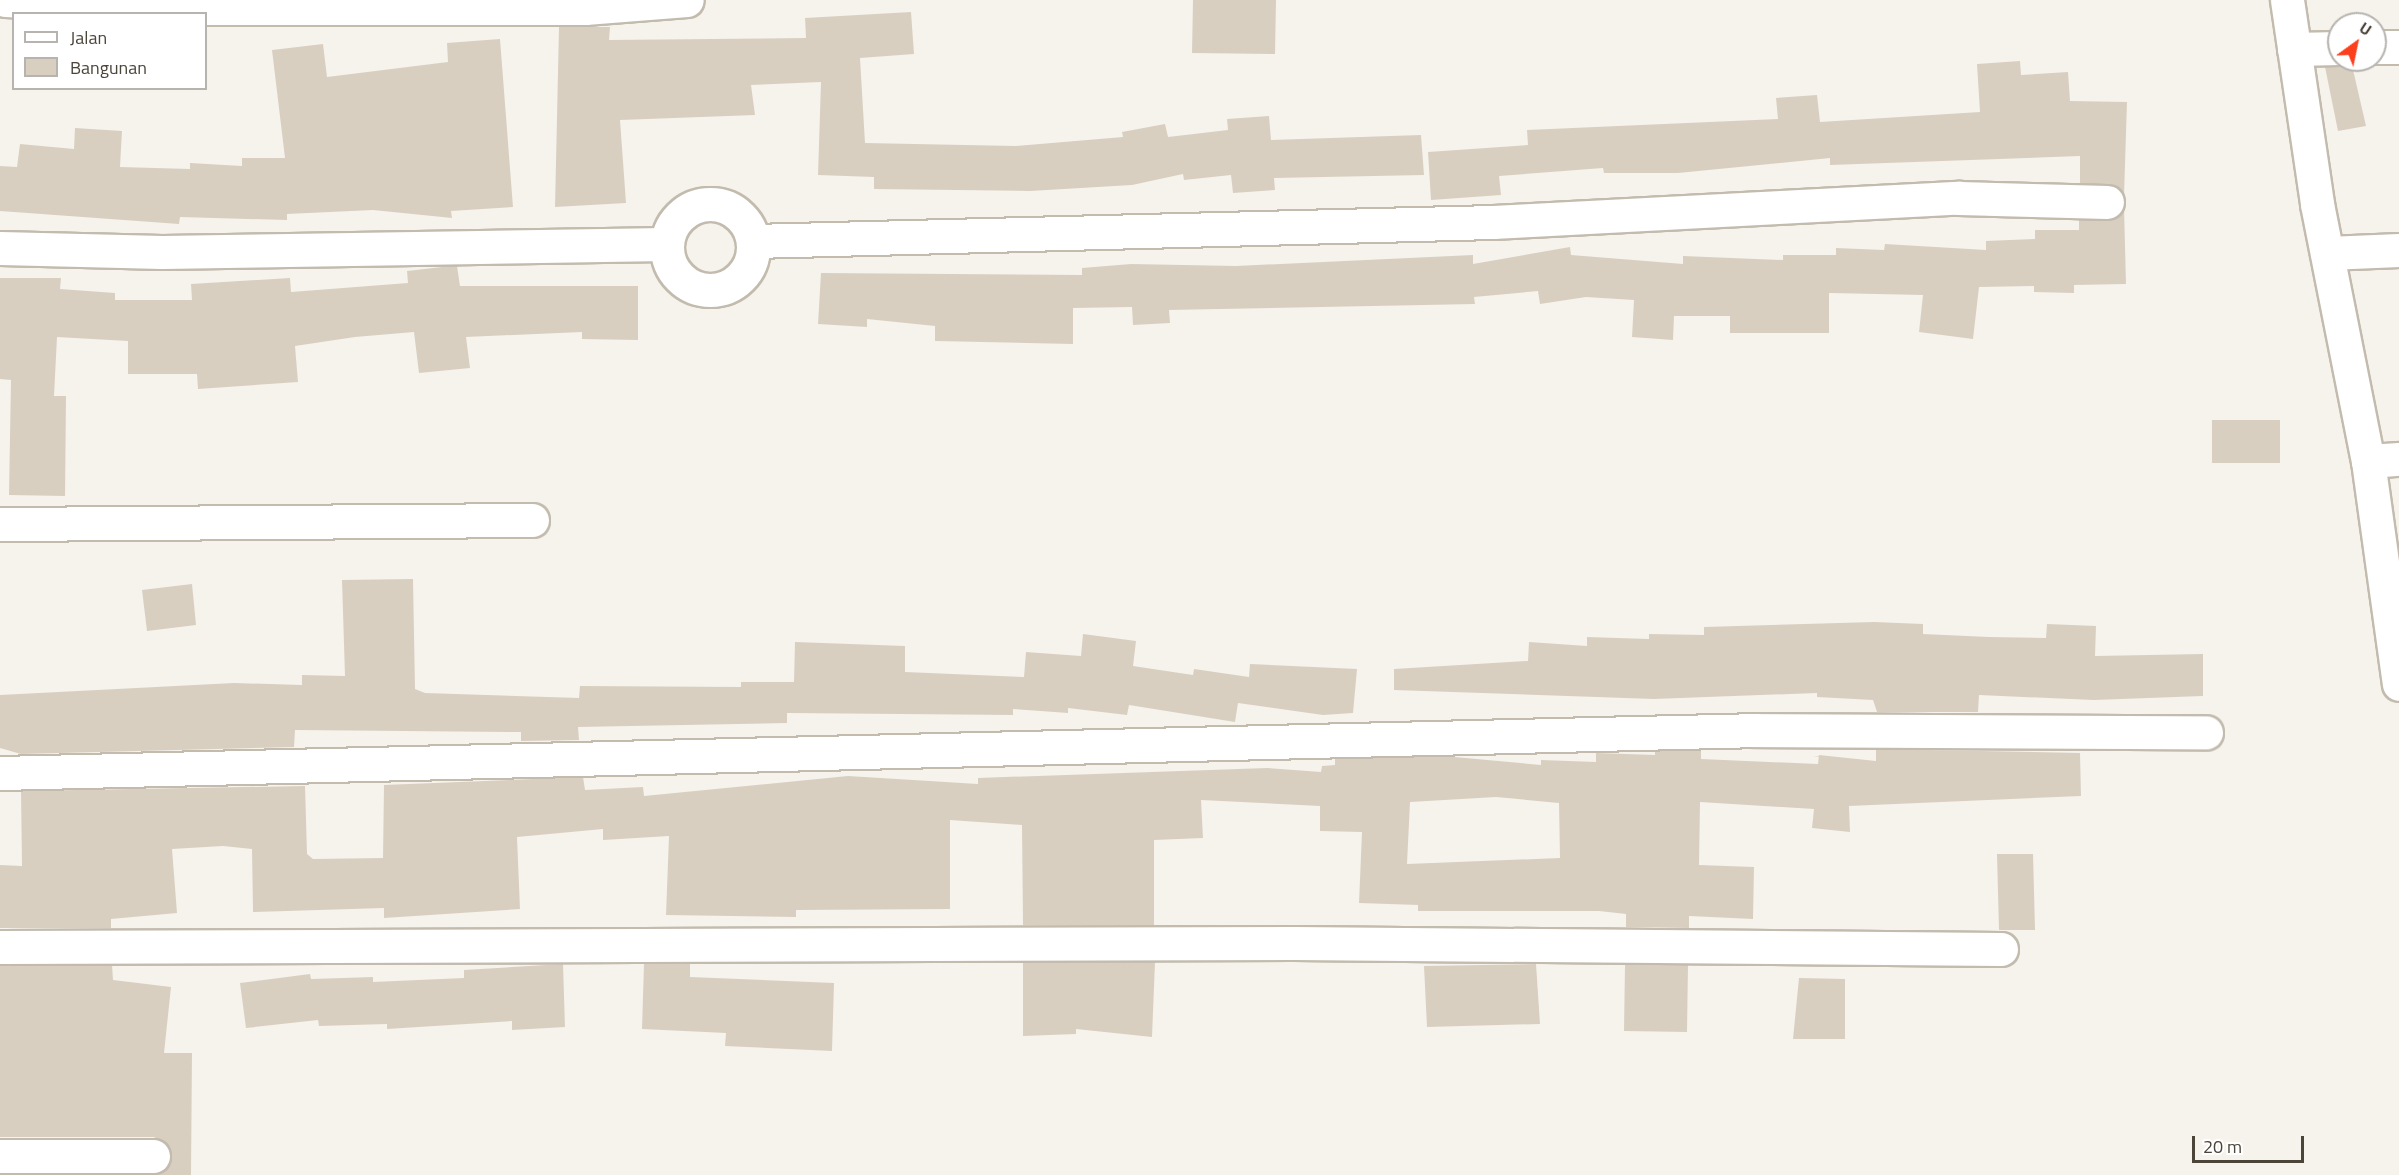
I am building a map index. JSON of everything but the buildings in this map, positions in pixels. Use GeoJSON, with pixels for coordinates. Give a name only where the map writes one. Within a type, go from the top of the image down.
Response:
{"type":"FeatureCollection","features":[{"type":"Feature","properties":{"kind":"street"},"geometry":{"type":"LineString","coordinates":[[5,0],[178,8],[585,8],[687,0]]}},
{"type":"Feature","properties":{"kind":"street"},"geometry":{"type":"LineString","coordinates":[[2287,0],[2327,253],[2384,460],[2399,679]]}},
{"type":"Feature","properties":{"kind":"street"},"geometry":{"type":"LineString","coordinates":[[2294,49],[2327,48]]}},
{"type":"Feature","properties":{"kind":"street"},"geometry":{"type":"LineString","coordinates":[[753,241],[1493,222],[1958,198],[2107,202]]}},
{"type":"Feature","properties":{"kind":"street"},"geometry":{"type":"LineString","coordinates":[[708,204],[737,215],[753,241],[752,262],[740,279],[722,289],[701,290],[682,281],[669,265],[666,244],[673,224],[688,209],[708,204]]}},
{"type":"Feature","properties":{"kind":"street"},"geometry":{"type":"LineString","coordinates":[[0,248],[162,252],[666,244]]}},
{"type":"Feature","properties":{"kind":"street"},"geometry":{"type":"LineString","coordinates":[[2327,253],[2399,250]]}},
{"type":"Feature","properties":{"kind":"street"},"geometry":{"type":"LineString","coordinates":[[0,524],[532,520]]}},
{"type":"Feature","properties":{"kind":"street"},"geometry":{"type":"LineString","coordinates":[[0,773],[1744,730],[2206,732]]}},
{"type":"Feature","properties":{"kind":"street"},"geometry":{"type":"LineString","coordinates":[[0,947],[1306,943],[2001,949]]}},
{"type":"Feature","properties":{"kind":"street"},"geometry":{"type":"LineString","coordinates":[[0,1156],[153,1156]]}}]}
